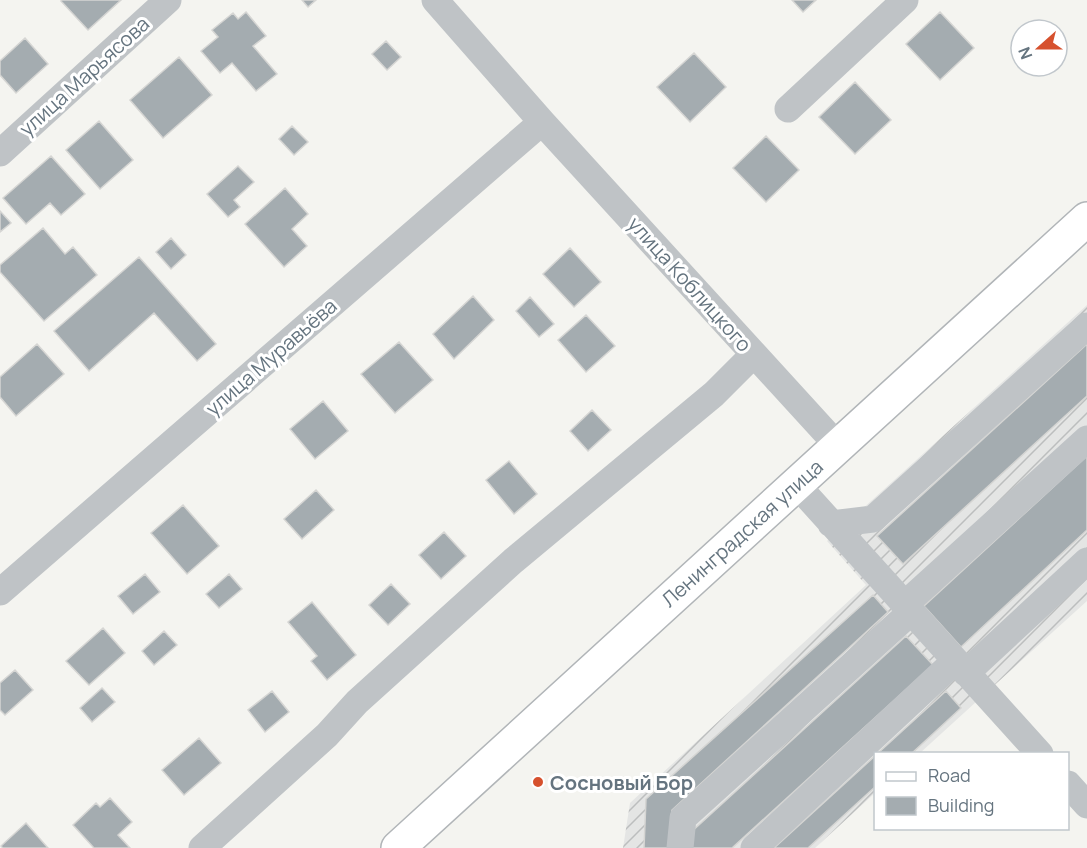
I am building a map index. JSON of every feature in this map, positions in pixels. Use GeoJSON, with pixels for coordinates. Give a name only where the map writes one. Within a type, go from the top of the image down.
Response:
{"type":"FeatureCollection","features":[{"type":"Feature","properties":{"kind":"main road","name":"Ленинградская улица"},"geometry":{"type":"LineString","coordinates":[[398,848],[1087,219]]}},
{"type":"Feature","properties":{"kind":"street","name":"улица Марьясова"},"geometry":{"type":"LineString","coordinates":[[0,153],[168,0]]}},
{"type":"Feature","properties":{"kind":"street"},"geometry":{"type":"LineString","coordinates":[[435,0],[542,122]]}},
{"type":"Feature","properties":{"kind":"street"},"geometry":{"type":"LineString","coordinates":[[789,109],[905,0]]}},
{"type":"Feature","properties":{"kind":"street","name":"улица Коблицкого"},"geometry":{"type":"LineString","coordinates":[[542,122],[838,446]]}},
{"type":"Feature","properties":{"kind":"street","name":"улица Муравьёва"},"geometry":{"type":"LineString","coordinates":[[0,592],[542,122]]}},
{"type":"Feature","properties":{"kind":"street"},"geometry":{"type":"LineString","coordinates":[[831,524],[873,519],[1087,326]]}},
{"type":"Feature","properties":{"kind":"street"},"geometry":{"type":"LineString","coordinates":[[202,848],[327,735],[357,702],[513,561],[714,393],[754,354]]}},
{"type":"Feature","properties":{"kind":"street"},"geometry":{"type":"LineString","coordinates":[[680,848],[683,818],[1087,439]]}},
{"type":"Feature","properties":{"kind":"street"},"geometry":{"type":"LineString","coordinates":[[796,484],[1039,752]]}},
{"type":"Feature","properties":{"kind":"street"},"geometry":{"type":"LineString","coordinates":[[754,848],[961,667],[1087,561]]}},
{"type":"Feature","properties":{"kind":"street"},"geometry":{"type":"LineString","coordinates":[[1069,785],[1087,805]]}},
{"type":"Feature","properties":{"kind":"shaded area"},"geometry":{"type":"Polygon","coordinates":[[[1087,305],[1087,601],[921,752],[874,752],[874,794],[815,848],[623,848],[630,803],[866,585],[827,541],[1087,305]]]}},
{"type":"Feature","properties":{"kind":"building"},"geometry":{"type":"Polygon","coordinates":[[[62,0],[121,0],[88,30],[62,0]]]}},
{"type":"Feature","properties":{"kind":"building"},"geometry":{"type":"Polygon","coordinates":[[[302,0],[316,0],[308,7],[302,0]]]}},
{"type":"Feature","properties":{"kind":"building"},"geometry":{"type":"Polygon","coordinates":[[[792,0],[816,0],[803,12],[792,0]]]}},
{"type":"Feature","properties":{"kind":"building"},"geometry":{"type":"Polygon","coordinates":[[[246,12],[266,36],[253,46],[277,74],[256,91],[232,63],[220,73],[201,51],[218,37],[212,30],[233,13],[238,19],[246,12]]]}},
{"type":"Feature","properties":{"kind":"building"},"geometry":{"type":"Polygon","coordinates":[[[940,12],[974,48],[940,80],[906,44],[940,12]]]}},
{"type":"Feature","properties":{"kind":"building"},"geometry":{"type":"Polygon","coordinates":[[[25,38],[48,64],[16,93],[0,75],[0,61],[25,38]]]}},
{"type":"Feature","properties":{"kind":"building"},"geometry":{"type":"Polygon","coordinates":[[[386,41],[401,57],[387,70],[372,54],[386,41]]]}},
{"type":"Feature","properties":{"kind":"building"},"geometry":{"type":"Polygon","coordinates":[[[694,53],[726,87],[690,122],[657,87],[694,53]]]}},
{"type":"Feature","properties":{"kind":"building"},"geometry":{"type":"Polygon","coordinates":[[[179,57],[212,95],[163,138],[130,100],[179,57]]]}},
{"type":"Feature","properties":{"kind":"building"},"geometry":{"type":"Polygon","coordinates":[[[855,82],[891,120],[855,154],[819,117],[855,82]]]}},
{"type":"Feature","properties":{"kind":"building"},"geometry":{"type":"Polygon","coordinates":[[[99,121],[133,160],[100,189],[66,150],[99,121]]]}},
{"type":"Feature","properties":{"kind":"building"},"geometry":{"type":"Polygon","coordinates":[[[292,126],[308,142],[294,155],[279,139],[292,126]]]}},
{"type":"Feature","properties":{"kind":"building"},"geometry":{"type":"Polygon","coordinates":[[[766,136],[799,170],[766,202],[733,168],[766,136]]]}},
{"type":"Feature","properties":{"kind":"building"},"geometry":{"type":"Polygon","coordinates":[[[51,156],[85,194],[61,215],[50,203],[26,224],[3,198],[51,156]]]}},
{"type":"Feature","properties":{"kind":"building"},"geometry":{"type":"Polygon","coordinates":[[[238,166],[254,182],[234,200],[240,207],[228,217],[207,194],[238,166]]]}},
{"type":"Feature","properties":{"kind":"building"},"geometry":{"type":"Polygon","coordinates":[[[285,188],[308,214],[292,229],[307,246],[284,267],[245,224],[285,188]]]}},
{"type":"Feature","properties":{"kind":"building"},"geometry":{"type":"Polygon","coordinates":[[[0,211],[11,223],[0,232],[0,211]]]}},
{"type":"Feature","properties":{"kind":"building"},"geometry":{"type":"Polygon","coordinates":[[[43,228],[65,254],[73,247],[97,275],[44,321],[0,272],[0,265],[43,228]]]}},
{"type":"Feature","properties":{"kind":"building"},"geometry":{"type":"Polygon","coordinates":[[[171,238],[186,255],[171,269],[156,252],[171,238]]]}},
{"type":"Feature","properties":{"kind":"building"},"geometry":{"type":"Polygon","coordinates":[[[570,248],[601,282],[574,307],[543,274],[570,248]]]}},
{"type":"Feature","properties":{"kind":"building"},"geometry":{"type":"Polygon","coordinates":[[[139,257],[216,344],[197,361],[154,313],[89,371],[54,331],[139,257]]]}},
{"type":"Feature","properties":{"kind":"building"},"geometry":{"type":"Polygon","coordinates":[[[473,296],[494,320],[454,359],[433,334],[473,296]]]}},
{"type":"Feature","properties":{"kind":"building"},"geometry":{"type":"Polygon","coordinates":[[[530,297],[554,324],[539,337],[516,311],[530,297]]]}},
{"type":"Feature","properties":{"kind":"building"},"geometry":{"type":"Polygon","coordinates":[[[586,315],[615,346],[586,372],[558,340],[586,315]]]}},
{"type":"Feature","properties":{"kind":"building"},"geometry":{"type":"Polygon","coordinates":[[[399,342],[433,380],[395,413],[361,374],[399,342]]]}},
{"type":"Feature","properties":{"kind":"building"},"geometry":{"type":"Polygon","coordinates":[[[37,344],[64,374],[16,416],[0,397],[0,377],[37,344]]]}},
{"type":"Feature","properties":{"kind":"building"},"geometry":{"type":"Polygon","coordinates":[[[1087,344],[1087,396],[903,564],[877,536],[1087,344]]]}},
{"type":"Feature","properties":{"kind":"building"},"geometry":{"type":"Polygon","coordinates":[[[323,401],[348,431],[315,459],[290,429],[323,401]]]}},
{"type":"Feature","properties":{"kind":"building"},"geometry":{"type":"Polygon","coordinates":[[[592,410],[611,430],[588,451],[570,431],[592,410]]]}},
{"type":"Feature","properties":{"kind":"building"},"geometry":{"type":"Polygon","coordinates":[[[1087,456],[1087,530],[961,647],[924,606],[1087,456]]]}},
{"type":"Feature","properties":{"kind":"building"},"geometry":{"type":"Polygon","coordinates":[[[509,461],[537,494],[514,514],[486,480],[509,461]]]}},
{"type":"Feature","properties":{"kind":"building"},"geometry":{"type":"Polygon","coordinates":[[[316,490],[334,510],[302,539],[284,519],[316,490]]]}},
{"type":"Feature","properties":{"kind":"building"},"geometry":{"type":"Polygon","coordinates":[[[183,505],[219,546],[187,574],[151,533],[183,505]]]}},
{"type":"Feature","properties":{"kind":"building"},"geometry":{"type":"Polygon","coordinates":[[[444,532],[466,556],[441,579],[419,555],[444,532]]]}},
{"type":"Feature","properties":{"kind":"building"},"geometry":{"type":"Polygon","coordinates":[[[145,574],[160,592],[133,614],[118,596],[145,574]]]}},
{"type":"Feature","properties":{"kind":"building"},"geometry":{"type":"Polygon","coordinates":[[[229,574],[242,589],[219,608],[206,594],[229,574]]]}},
{"type":"Feature","properties":{"kind":"building"},"geometry":{"type":"Polygon","coordinates":[[[391,584],[410,604],[388,625],[369,605],[391,584]]]}},
{"type":"Feature","properties":{"kind":"building"},"geometry":{"type":"Polygon","coordinates":[[[873,595],[888,612],[672,810],[668,848],[644,848],[646,799],[873,595]]]}},
{"type":"Feature","properties":{"kind":"building"},"geometry":{"type":"Polygon","coordinates":[[[312,602],[356,655],[327,680],[311,661],[317,656],[288,622],[312,602]]]}},
{"type":"Feature","properties":{"kind":"building"},"geometry":{"type":"Polygon","coordinates":[[[103,628],[125,653],[89,685],[66,661],[103,628]]]}},
{"type":"Feature","properties":{"kind":"building"},"geometry":{"type":"Polygon","coordinates":[[[164,631],[177,645],[154,665],[142,651],[164,631]]]}},
{"type":"Feature","properties":{"kind":"building"},"geometry":{"type":"Polygon","coordinates":[[[906,636],[933,665],[732,848],[689,848],[689,834],[906,636]]]}},
{"type":"Feature","properties":{"kind":"building"},"geometry":{"type":"Polygon","coordinates":[[[15,670],[33,690],[5,715],[0,710],[0,683],[15,670]]]}},
{"type":"Feature","properties":{"kind":"building"},"geometry":{"type":"Polygon","coordinates":[[[102,688],[115,702],[92,722],[80,708],[102,688]]]}},
{"type":"Feature","properties":{"kind":"building"},"geometry":{"type":"Polygon","coordinates":[[[272,691],[289,712],[265,732],[248,710],[272,691]]]}},
{"type":"Feature","properties":{"kind":"building"},"geometry":{"type":"Polygon","coordinates":[[[946,691],[961,708],[913,752],[879,752],[946,691]]]}},
{"type":"Feature","properties":{"kind":"building"},"geometry":{"type":"Polygon","coordinates":[[[199,738],[221,763],[184,795],[162,770],[199,738]]]}},
{"type":"Feature","properties":{"kind":"building"},"geometry":{"type":"Polygon","coordinates":[[[874,757],[874,788],[808,848],[774,848],[874,757]]]}},
{"type":"Feature","properties":{"kind":"building"},"geometry":{"type":"Polygon","coordinates":[[[110,798],[132,822],[118,835],[130,848],[94,848],[73,825],[96,803],[100,807],[110,798]]]}},
{"type":"Feature","properties":{"kind":"building"},"geometry":{"type":"Polygon","coordinates":[[[26,823],[48,848],[3,848],[1,846],[26,823]]]}},
{"type":"Feature","properties":{"kind":"place","name":"Сосновый Бор"},"geometry":{"type":"Point","coordinates":[538,782]}}]}
